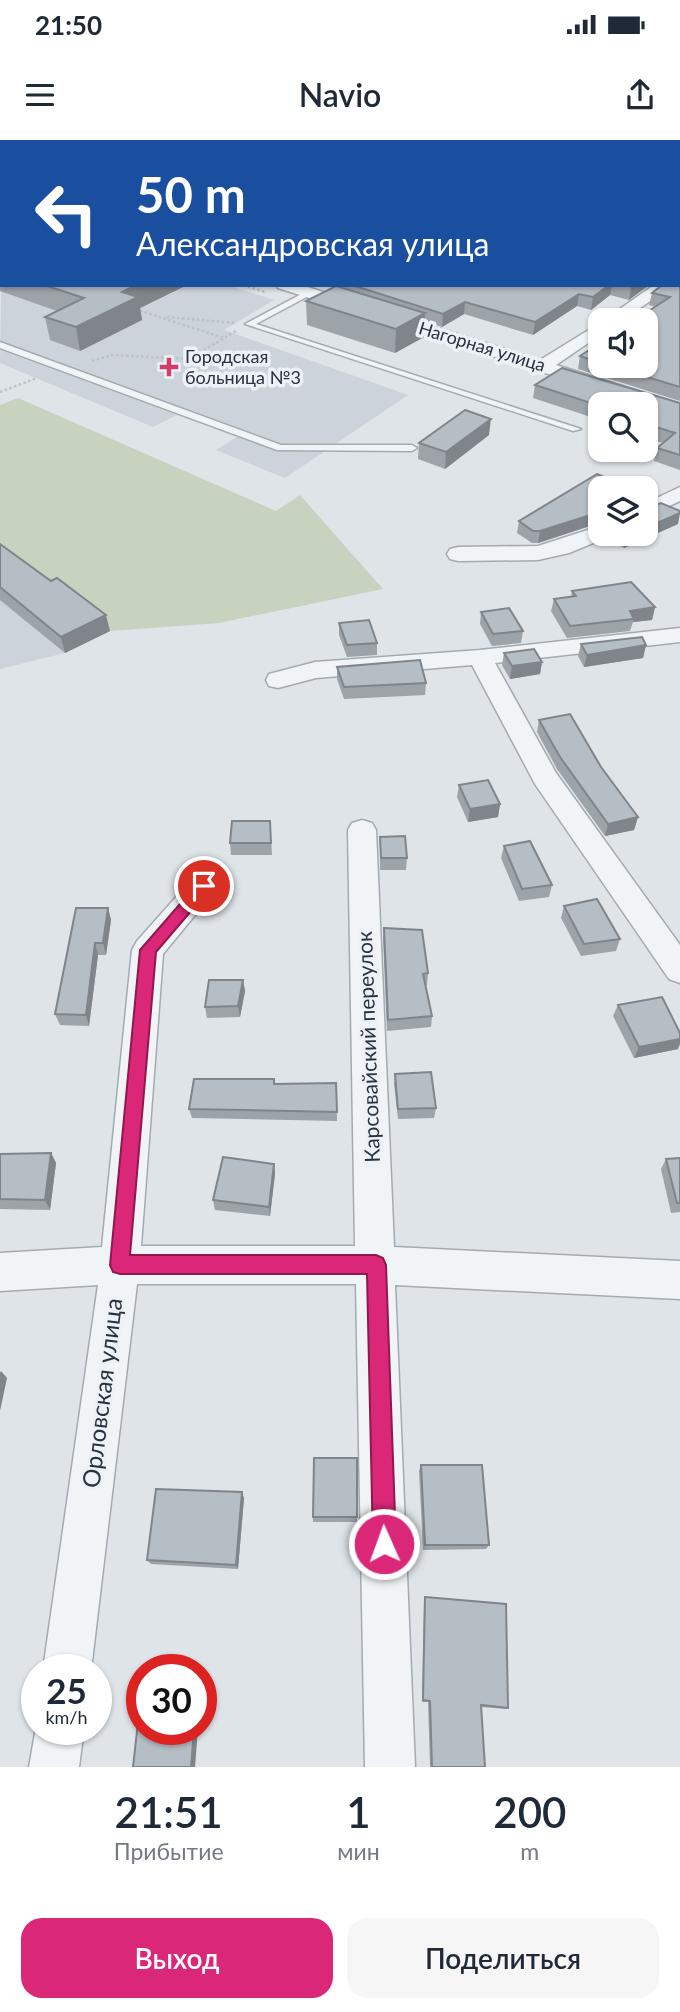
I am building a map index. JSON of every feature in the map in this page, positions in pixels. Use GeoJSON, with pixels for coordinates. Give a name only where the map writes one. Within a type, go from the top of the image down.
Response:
{"type":"FeatureCollection","features":[{"type":"Feature","properties":{"kind":"street"},"geometry":{"type":"LineString","coordinates":[[630,308],[662,287]]}},
{"type":"Feature","properties":{"kind":"street","name":"Нагорная улица"},"geometry":{"type":"LineString","coordinates":[[318,289],[679,409]]}},
{"type":"Feature","properties":{"kind":"street"},"geometry":{"type":"LineString","coordinates":[[543,366],[588,336]]}},
{"type":"Feature","properties":{"kind":"street"},"geometry":{"type":"LineString","coordinates":[[658,505],[680,493]]}},
{"type":"Feature","properties":{"kind":"street"},"geometry":{"type":"LineString","coordinates":[[458,554],[538,553],[561,548],[588,537]]}},
{"type":"Feature","properties":{"kind":"street"},"geometry":{"type":"LineString","coordinates":[[278,680],[315,670],[480,657],[680,635]]}},
{"type":"Feature","properties":{"kind":"street"},"geometry":{"type":"LineString","coordinates":[[480,657],[545,777],[680,970]]}},
{"type":"Feature","properties":{"kind":"street","name":"Карсовайский переулок"},"geometry":{"type":"LineString","coordinates":[[362,830],[390,1767]]}},
{"type":"Feature","properties":{"kind":"street","name":"Орловская улица"},"geometry":{"type":"LineString","coordinates":[[69,1654],[120,1265],[148,950],[204,886]]}},
{"type":"Feature","properties":{"kind":"street"},"geometry":{"type":"LineString","coordinates":[[0,1272],[120,1265],[376,1265],[680,1280]]}},
{"type":"Feature","properties":{"kind":"street"},"geometry":{"type":"LineString","coordinates":[[54,1767],[57,1745]]}},
{"type":"Feature","properties":{"kind":"lane"},"geometry":{"type":"LineString","coordinates":[[249,324],[318,289]]}},
{"type":"Feature","properties":{"kind":"lane"},"geometry":{"type":"LineString","coordinates":[[249,324],[576,429]]}},
{"type":"Feature","properties":{"kind":"lane"},"geometry":{"type":"LineString","coordinates":[[0,345],[280,448],[412,448]]}},
{"type":"Feature","properties":{"kind":"path"},"geometry":{"type":"LineString","coordinates":[[134,309],[224,338]]}},
{"type":"Feature","properties":{"kind":"path"},"geometry":{"type":"LineString","coordinates":[[159,317],[249,324]]}},
{"type":"Feature","properties":{"kind":"path"},"geometry":{"type":"LineString","coordinates":[[189,359],[238,330]]}},
{"type":"Feature","properties":{"kind":"path"},"geometry":{"type":"LineString","coordinates":[[0,392],[17,385]]}},
{"type":"Feature","properties":{"kind":"shaded area","name":"Городская больница №3"},"geometry":{"type":"Polygon","coordinates":[[[1,287],[233,287],[274,300],[224,330],[408,395],[285,478],[216,450],[237,437],[177,415],[153,427],[0,363],[1,287]]]}},
{"type":"Feature","properties":{"kind":"shaded area"},"geometry":{"type":"Polygon","coordinates":[[[0,549],[110,631],[65,653],[0,669],[0,549]]]}},
{"type":"Feature","properties":{"kind":"green space"},"geometry":{"type":"Polygon","coordinates":[[[18,398],[276,511],[300,495],[383,589],[219,623],[110,631],[0,549],[0,405],[18,398]]]}},
{"type":"Feature","properties":{"kind":"building"},"geometry":{"type":"Polygon","coordinates":[[[50,287],[132,287],[122,292],[138,297],[76,327],[45,317],[84,298],[50,287]]]}},
{"type":"Feature","properties":{"kind":"building"},"geometry":{"type":"Polygon","coordinates":[[[339,287],[425,313],[396,329],[306,301],[339,287]]]}},
{"type":"Feature","properties":{"kind":"building"},"geometry":{"type":"Polygon","coordinates":[[[358,287],[606,287],[593,297],[579,294],[535,322],[465,302],[443,314],[358,287]]]}},
{"type":"Feature","properties":{"kind":"building"},"geometry":{"type":"Polygon","coordinates":[[[660,287],[680,287],[680,387],[650,378],[658,378],[658,308],[653,308],[670,297],[652,293],[660,287]]]}},
{"type":"Feature","properties":{"kind":"building"},"geometry":{"type":"Polygon","coordinates":[[[588,351],[588,359],[580,356],[588,351]]]}},
{"type":"Feature","properties":{"kind":"building"},"geometry":{"type":"Polygon","coordinates":[[[562,368],[588,376],[588,378],[643,392],[588,392],[588,402],[535,385],[562,368]]]}},
{"type":"Feature","properties":{"kind":"building"},"geometry":{"type":"Polygon","coordinates":[[[658,396],[680,403],[680,455],[658,448],[675,433],[658,428],[658,396]]]}},
{"type":"Feature","properties":{"kind":"building"},"geometry":{"type":"Polygon","coordinates":[[[465,410],[491,419],[446,452],[419,443],[465,410]]]}},
{"type":"Feature","properties":{"kind":"building"},"geometry":{"type":"Polygon","coordinates":[[[588,479],[588,516],[540,531],[533,531],[519,521],[588,479]]]}},
{"type":"Feature","properties":{"kind":"building"},"geometry":{"type":"Polygon","coordinates":[[[661,503],[680,513],[658,523],[658,504],[661,503]]]}},
{"type":"Feature","properties":{"kind":"building"},"geometry":{"type":"Polygon","coordinates":[[[0,544],[51,581],[57,578],[106,615],[61,637],[0,587],[0,544]]]}},
{"type":"Feature","properties":{"kind":"building"},"geometry":{"type":"Polygon","coordinates":[[[631,582],[655,607],[630,611],[634,619],[570,626],[554,599],[576,596],[572,591],[631,582]]]}},
{"type":"Feature","properties":{"kind":"building"},"geometry":{"type":"Polygon","coordinates":[[[509,608],[523,631],[493,634],[481,612],[509,608]]]}},
{"type":"Feature","properties":{"kind":"building"},"geometry":{"type":"Polygon","coordinates":[[[369,620],[377,643],[347,645],[339,623],[369,620]]]}},
{"type":"Feature","properties":{"kind":"building"},"geometry":{"type":"Polygon","coordinates":[[[642,637],[646,645],[587,655],[581,644],[642,637]]]}},
{"type":"Feature","properties":{"kind":"building"},"geometry":{"type":"Polygon","coordinates":[[[534,649],[542,662],[512,666],[504,653],[534,649]]]}},
{"type":"Feature","properties":{"kind":"building"},"geometry":{"type":"Polygon","coordinates":[[[420,660],[426,683],[344,687],[337,667],[420,660]]]}},
{"type":"Feature","properties":{"kind":"building"},"geometry":{"type":"Polygon","coordinates":[[[570,714],[601,767],[638,817],[608,824],[560,757],[539,720],[570,714]]]}},
{"type":"Feature","properties":{"kind":"building"},"geometry":{"type":"Polygon","coordinates":[[[488,780],[500,804],[470,809],[459,785],[488,780]]]}},
{"type":"Feature","properties":{"kind":"building"},"geometry":{"type":"Polygon","coordinates":[[[232,821],[270,821],[271,843],[230,843],[232,821]]]}},
{"type":"Feature","properties":{"kind":"building"},"geometry":{"type":"Polygon","coordinates":[[[405,836],[407,858],[381,858],[380,837],[405,836]]]}},
{"type":"Feature","properties":{"kind":"building"},"geometry":{"type":"Polygon","coordinates":[[[530,841],[552,885],[522,889],[504,846],[530,841]]]}},
{"type":"Feature","properties":{"kind":"building"},"geometry":{"type":"Polygon","coordinates":[[[597,899],[620,939],[584,944],[564,906],[597,899]]]}},
{"type":"Feature","properties":{"kind":"building"},"geometry":{"type":"Polygon","coordinates":[[[76,908],[108,908],[103,943],[95,943],[86,1015],[55,1014],[76,908]]]}},
{"type":"Feature","properties":{"kind":"building"},"geometry":{"type":"Polygon","coordinates":[[[384,928],[422,930],[428,973],[423,974],[432,1016],[388,1020],[384,928]]]}},
{"type":"Feature","properties":{"kind":"building"},"geometry":{"type":"Polygon","coordinates":[[[209,980],[243,980],[238,1006],[205,1007],[209,980]]]}},
{"type":"Feature","properties":{"kind":"building"},"geometry":{"type":"Polygon","coordinates":[[[662,997],[680,1033],[680,1039],[639,1047],[618,1005],[662,997]]]}},
{"type":"Feature","properties":{"kind":"building"},"geometry":{"type":"Polygon","coordinates":[[[431,1072],[436,1108],[398,1109],[395,1074],[431,1072]]]}},
{"type":"Feature","properties":{"kind":"building"},"geometry":{"type":"Polygon","coordinates":[[[194,1079],[274,1079],[274,1084],[336,1083],[337,1112],[189,1109],[194,1079]]]}},
{"type":"Feature","properties":{"kind":"building"},"geometry":{"type":"Polygon","coordinates":[[[51,1153],[45,1200],[0,1199],[0,1154],[51,1153]]]}},
{"type":"Feature","properties":{"kind":"building"},"geometry":{"type":"Polygon","coordinates":[[[223,1157],[274,1164],[269,1207],[213,1200],[223,1157]]]}},
{"type":"Feature","properties":{"kind":"building"},"geometry":{"type":"Polygon","coordinates":[[[680,1158],[680,1203],[677,1203],[666,1159],[680,1158]]]}},
{"type":"Feature","properties":{"kind":"building"},"geometry":{"type":"Polygon","coordinates":[[[314,1458],[357,1458],[357,1517],[313,1517],[314,1458]]]}},
{"type":"Feature","properties":{"kind":"building"},"geometry":{"type":"Polygon","coordinates":[[[421,1465],[482,1465],[489,1545],[425,1545],[421,1465]]]}},
{"type":"Feature","properties":{"kind":"building"},"geometry":{"type":"Polygon","coordinates":[[[156,1489],[242,1492],[236,1565],[147,1560],[156,1489]]]}},
{"type":"Feature","properties":{"kind":"building"},"geometry":{"type":"Polygon","coordinates":[[[425,1597],[506,1604],[508,1708],[481,1705],[485,1767],[432,1767],[430,1701],[423,1700],[425,1597]]]}},
{"type":"Feature","properties":{"kind":"building"},"geometry":{"type":"Polygon","coordinates":[[[135,1745],[193,1745],[191,1767],[133,1767],[135,1745]]]}},
{"type":"Feature","properties":{"kind":"place","name":"Городская больница №3"},"geometry":{"type":"Point","coordinates":[169,367]}},
{"type":"Feature","properties":{"kind":"route"},"geometry":{"type":"LineString","coordinates":[[204,886],[148,950],[120,1265],[376,1265],[384,1544]]}}]}
